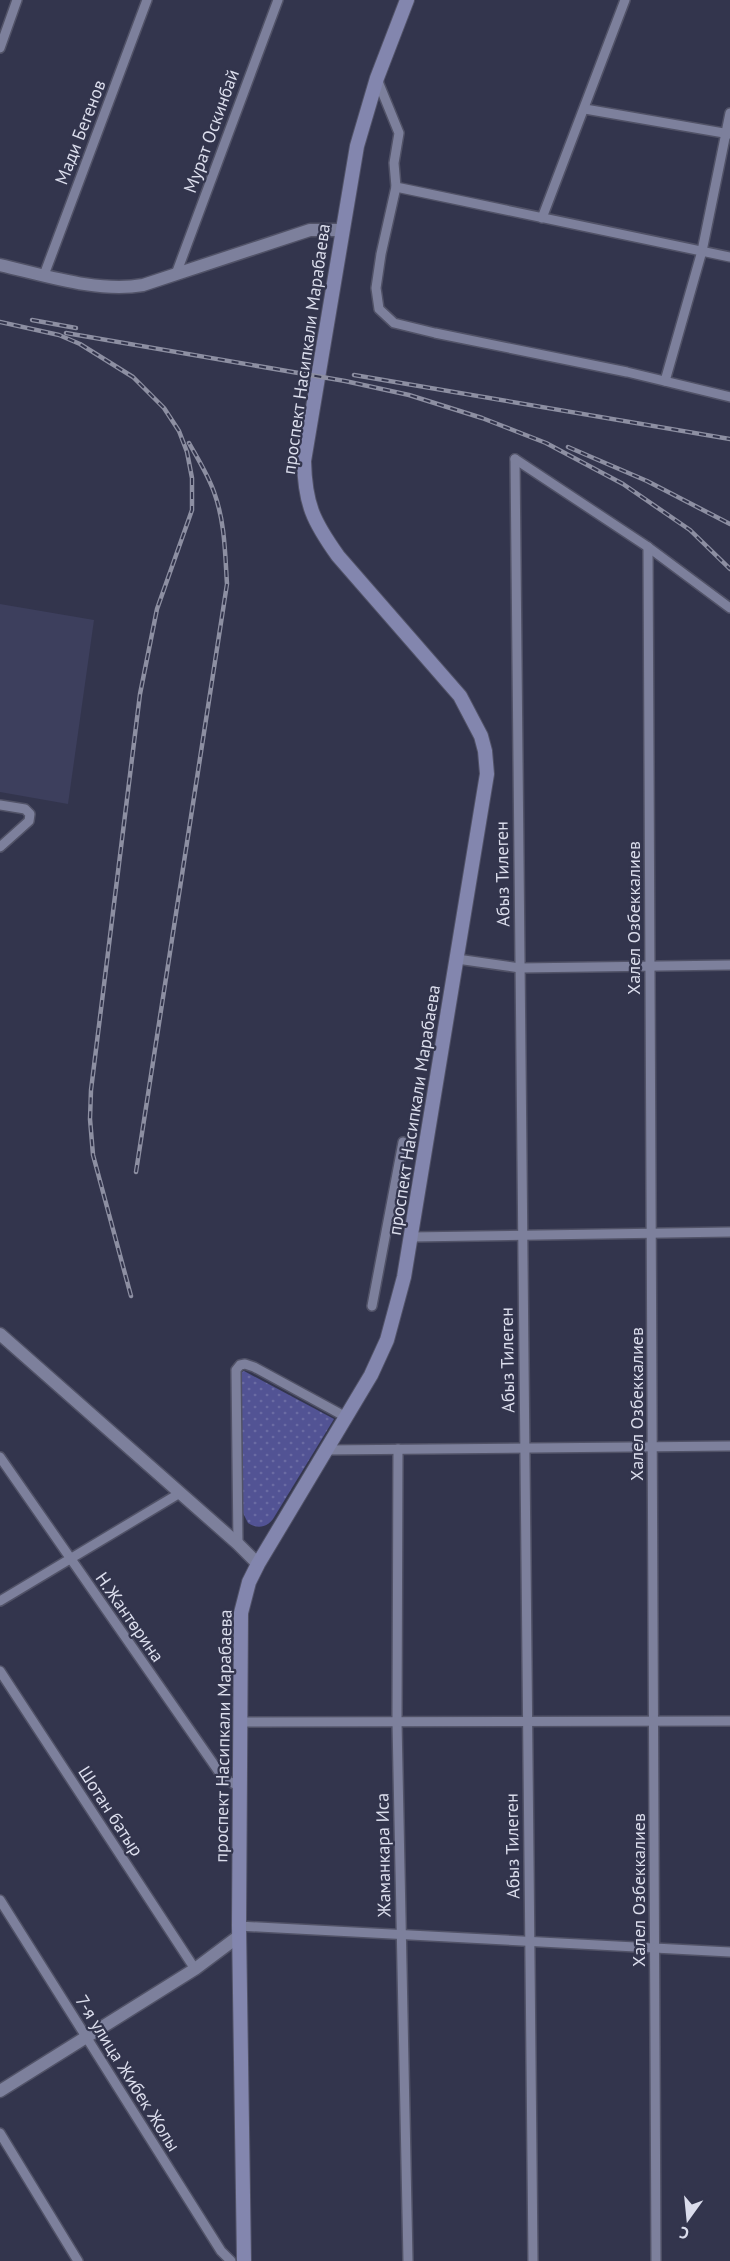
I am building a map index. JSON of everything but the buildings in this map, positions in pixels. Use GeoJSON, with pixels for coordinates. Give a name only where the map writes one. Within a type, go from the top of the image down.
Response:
{"type":"FeatureCollection","features":[{"type":"Feature","properties":{"kind":"main road","name":"проспект Насипкали Марабаева"},"geometry":{"type":"LineString","coordinates":[[244,2261],[239,1931],[241,1612],[249,1582],[258,1564],[346,1417],[387,1340],[404,1277],[487,774],[486,751],[481,736],[460,696],[332,547],[309,508],[304,487],[304,461],[341,230],[357,146],[377,78],[407,0]]}},
{"type":"Feature","properties":{"kind":"street"},"geometry":{"type":"LineString","coordinates":[[0,48],[17,0]]}},
{"type":"Feature","properties":{"kind":"street","name":"Мади Бегенов"},"geometry":{"type":"LineString","coordinates":[[44,275],[147,0]]}},
{"type":"Feature","properties":{"kind":"street","name":"Мурат Оскинбай"},"geometry":{"type":"LineString","coordinates":[[176,274],[278,0]]}},
{"type":"Feature","properties":{"kind":"street"},"geometry":{"type":"LineString","coordinates":[[542,218],[625,0]]}},
{"type":"Feature","properties":{"kind":"street"},"geometry":{"type":"LineString","coordinates":[[377,78],[399,133],[394,163],[396,187],[376,288],[379,309],[394,323],[546,354],[730,397]]}},
{"type":"Feature","properties":{"kind":"street"},"geometry":{"type":"LineString","coordinates":[[585,108],[728,134]]}},
{"type":"Feature","properties":{"kind":"street"},"geometry":{"type":"LineString","coordinates":[[665,381],[702,251],[728,134],[730,112]]}},
{"type":"Feature","properties":{"kind":"street"},"geometry":{"type":"LineString","coordinates":[[396,187],[730,257]]}},
{"type":"Feature","properties":{"kind":"street"},"geometry":{"type":"LineString","coordinates":[[0,265],[106,287],[128,288],[310,230],[341,230]]}},
{"type":"Feature","properties":{"kind":"street","name":"Абыз Тилеген"},"geometry":{"type":"LineString","coordinates":[[533,2261],[515,459],[648,547]]}},
{"type":"Feature","properties":{"kind":"street"},"geometry":{"type":"LineString","coordinates":[[648,547],[730,608]]}},
{"type":"Feature","properties":{"kind":"street","name":"Халел Озбеккалиев"},"geometry":{"type":"LineString","coordinates":[[648,547],[656,2261]]}},
{"type":"Feature","properties":{"kind":"street"},"geometry":{"type":"LineString","coordinates":[[0,805],[25,810],[30,814],[29,821],[0,847]]}},
{"type":"Feature","properties":{"kind":"street"},"geometry":{"type":"LineString","coordinates":[[457,959],[520,968],[730,965]]}},
{"type":"Feature","properties":{"kind":"street"},"geometry":{"type":"LineString","coordinates":[[372,1306],[403,1142]]}},
{"type":"Feature","properties":{"kind":"street"},"geometry":{"type":"LineString","coordinates":[[411,1237],[730,1232]]}},
{"type":"Feature","properties":{"kind":"street"},"geometry":{"type":"LineString","coordinates":[[0,1334],[258,1564]]}},
{"type":"Feature","properties":{"kind":"street"},"geometry":{"type":"LineString","coordinates":[[238,1544],[236,1370],[240,1365],[245,1364],[254,1368],[346,1417]]}},
{"type":"Feature","properties":{"kind":"street"},"geometry":{"type":"LineString","coordinates":[[326,1450],[730,1446]]}},
{"type":"Feature","properties":{"kind":"street","name":"Жаманкара Иса"},"geometry":{"type":"LineString","coordinates":[[398,1449],[397,1722],[408,2261]]}},
{"type":"Feature","properties":{"kind":"street","name":"Н.Жантөрина"},"geometry":{"type":"LineString","coordinates":[[0,1456],[224,1779],[241,1787]]}},
{"type":"Feature","properties":{"kind":"street"},"geometry":{"type":"LineString","coordinates":[[0,1601],[180,1493]]}},
{"type":"Feature","properties":{"kind":"street","name":"Шотан батыр"},"geometry":{"type":"LineString","coordinates":[[0,1671],[195,1969]]}},
{"type":"Feature","properties":{"kind":"street"},"geometry":{"type":"LineString","coordinates":[[242,1722],[730,1721]]}},
{"type":"Feature","properties":{"kind":"street","name":"7-я улица Жибек Жолы"},"geometry":{"type":"LineString","coordinates":[[0,1900],[221,2251],[231,2261]]}},
{"type":"Feature","properties":{"kind":"street"},"geometry":{"type":"LineString","coordinates":[[0,2091],[195,1969],[239,1931],[402,1934],[730,1952]]}},
{"type":"Feature","properties":{"kind":"street"},"geometry":{"type":"LineString","coordinates":[[0,2133],[78,2261]]}},
{"type":"Feature","properties":{"kind":"shaded area"},"geometry":{"type":"Polygon","coordinates":[[[0,604],[94,620],[68,804],[0,792],[0,604]]]}},
{"type":"Feature","properties":{"kind":"shaded area"},"geometry":{"type":"Polygon","coordinates":[[[244,1371],[334,1419],[273,1519],[261,1527],[248,1523],[241,1509],[242,1372],[244,1371]]]}},
{"type":"Feature","properties":{"kind":"railway"},"geometry":{"type":"LineString","coordinates":[[32,320],[76,328]]}},
{"type":"Feature","properties":{"kind":"railway"},"geometry":{"type":"LineString","coordinates":[[0,322],[59,335],[80,344],[133,377],[164,408],[179,431],[187,452],[192,478],[192,510],[157,609],[140,694],[91,1090],[90,1119],[93,1155],[131,1296]]}},
{"type":"Feature","properties":{"kind":"railway"},"geometry":{"type":"LineString","coordinates":[[66,333],[345,381],[409,395],[482,418],[546,443],[623,484],[690,530],[730,569]]}},
{"type":"Feature","properties":{"kind":"railway"},"geometry":{"type":"LineString","coordinates":[[354,375],[730,439]]}},
{"type":"Feature","properties":{"kind":"railway"},"geometry":{"type":"LineString","coordinates":[[136,1172],[227,584],[224,538],[218,503],[209,479],[189,443]]}},
{"type":"Feature","properties":{"kind":"railway"},"geometry":{"type":"LineString","coordinates":[[568,447],[647,481],[730,524]]}}]}
